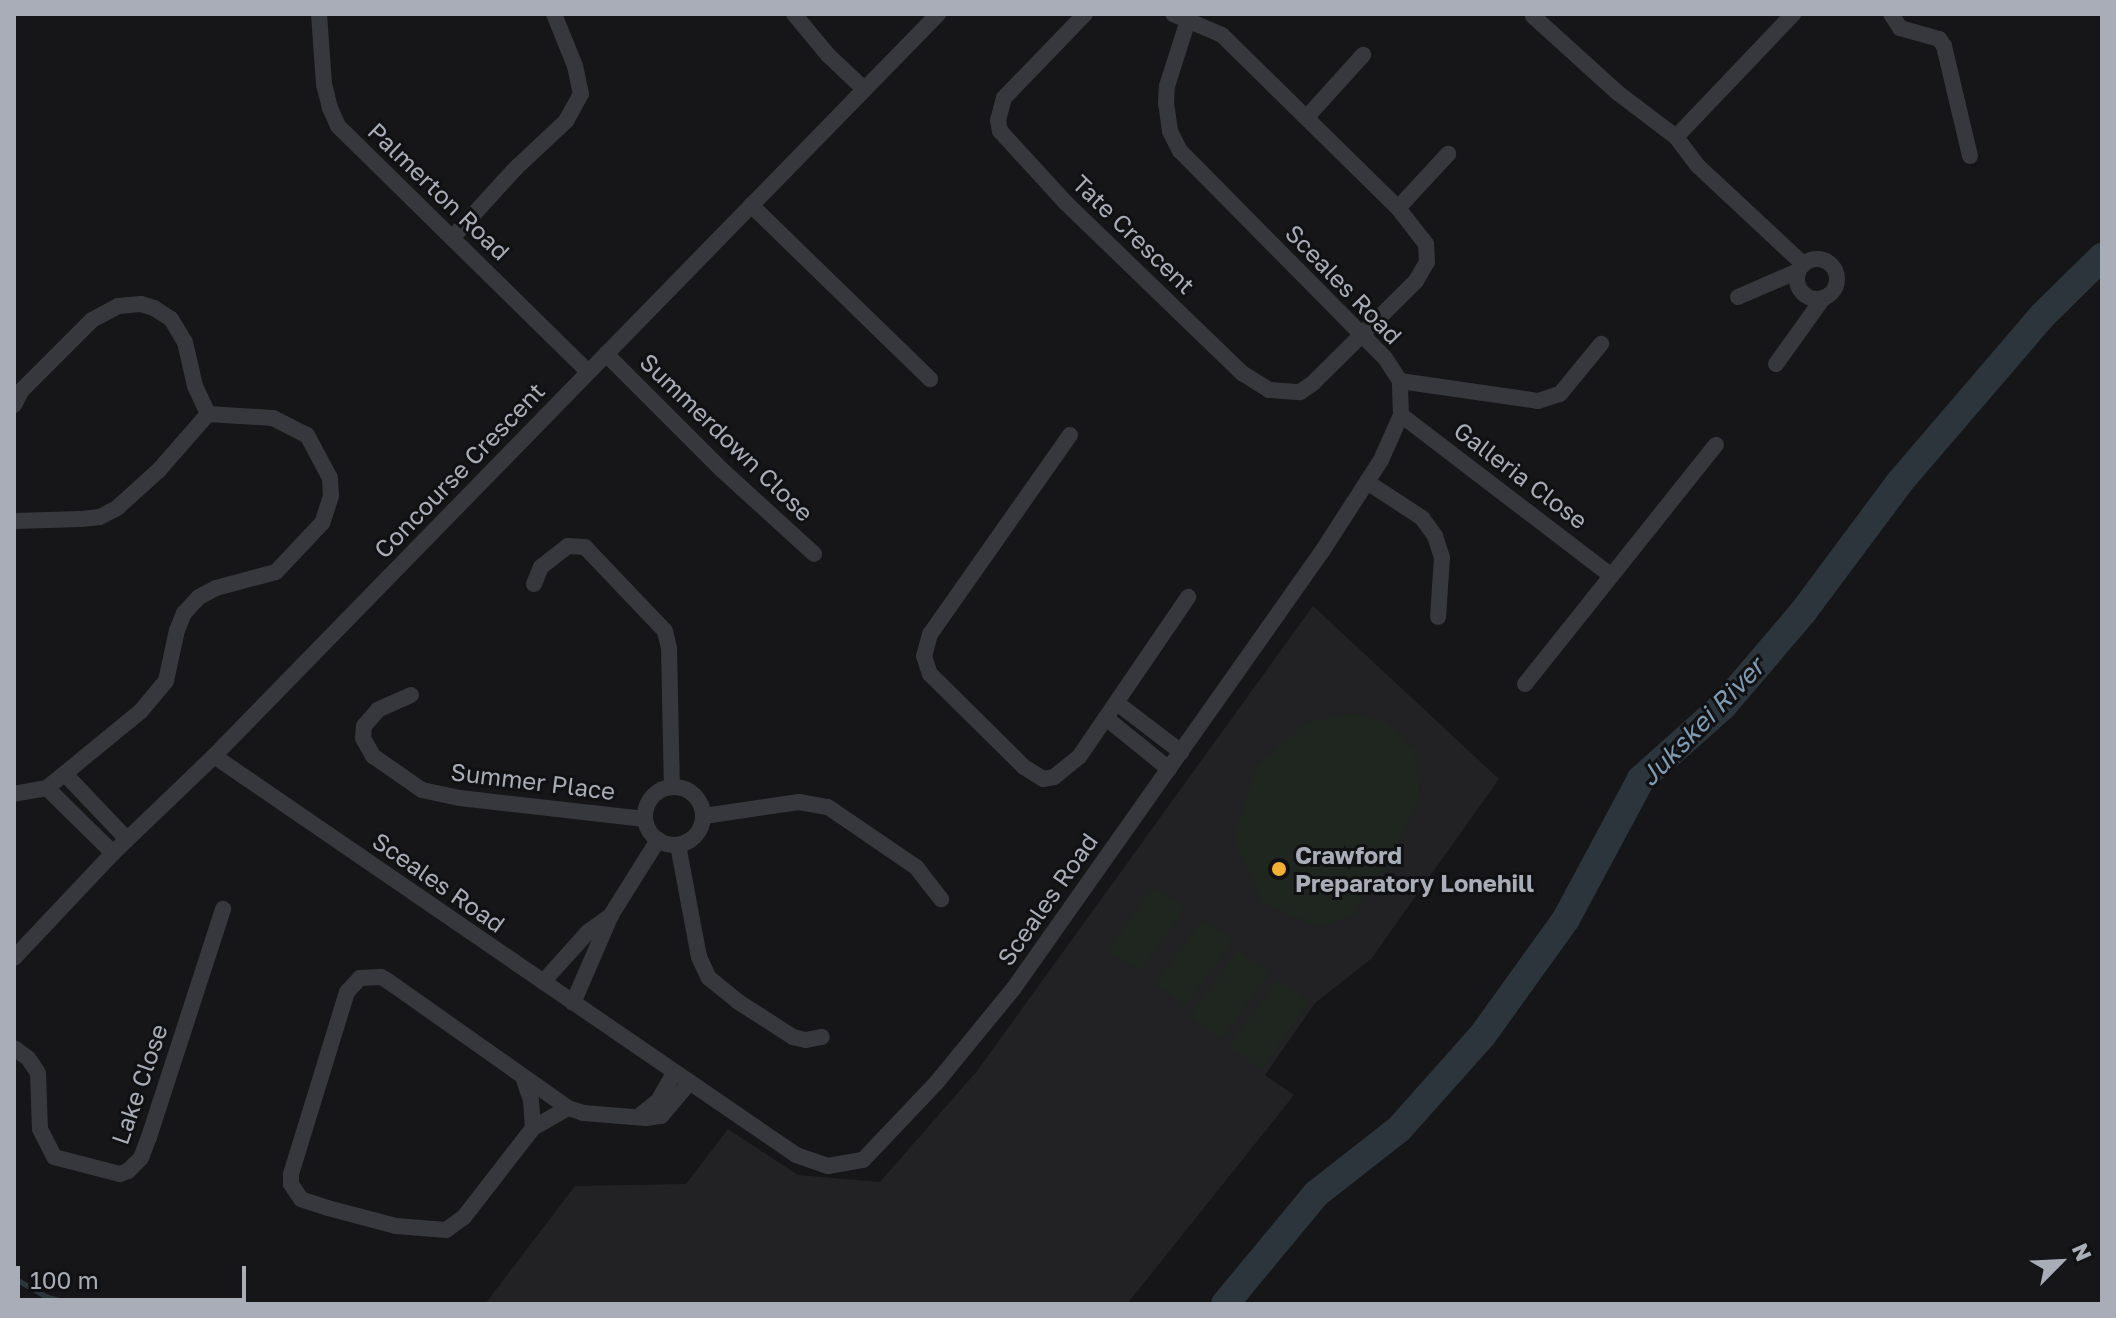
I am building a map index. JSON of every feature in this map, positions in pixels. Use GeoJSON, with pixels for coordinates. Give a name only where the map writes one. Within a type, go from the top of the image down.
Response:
{"type":"FeatureCollection","features":[{"type":"Feature","properties":{"kind":"street","name":"Palmerton Road"},"geometry":{"type":"LineString","coordinates":[[319,14],[324,84],[338,126],[587,371]]}},
{"type":"Feature","properties":{"kind":"street"},"geometry":{"type":"LineString","coordinates":[[452,238],[516,168],[566,121],[581,94],[575,66],[554,14]]}},
{"type":"Feature","properties":{"kind":"street"},"geometry":{"type":"LineString","coordinates":[[794,14],[828,55],[864,89]]}},
{"type":"Feature","properties":{"kind":"street","name":"Concourse Crescent"},"geometry":{"type":"LineString","coordinates":[[14,958],[113,853],[214,756],[938,14]]}},
{"type":"Feature","properties":{"kind":"street","name":"Tate Crescent"},"geometry":{"type":"LineString","coordinates":[[1085,14],[1004,98],[998,120],[1008,143],[1223,355],[1260,385],[1275,392],[1300,392],[1360,337]]}},
{"type":"Feature","properties":{"kind":"street"},"geometry":{"type":"LineString","coordinates":[[1676,137],[1793,14]]}},
{"type":"Feature","properties":{"kind":"street"},"geometry":{"type":"LineString","coordinates":[[1891,14],[1900,28],[1939,39],[1944,46],[1970,156]]}},
{"type":"Feature","properties":{"kind":"street"},"geometry":{"type":"LineString","coordinates":[[1533,16],[1618,93],[1676,137],[1707,175],[1801,267]]}},
{"type":"Feature","properties":{"kind":"street"},"geometry":{"type":"LineString","coordinates":[[1183,17],[1222,35],[1398,208],[1422,236],[1429,254],[1427,262],[1405,293],[1360,337]]}},
{"type":"Feature","properties":{"kind":"street","name":"Sceales Road"},"geometry":{"type":"LineString","coordinates":[[214,756],[674,1073],[810,1162],[838,1167],[863,1160],[937,1082],[1014,988],[1367,482],[1388,449],[1401,415],[1400,381],[1385,358],[1360,337],[1180,151],[1170,131],[1166,103],[1183,17]]}},
{"type":"Feature","properties":{"kind":"street"},"geometry":{"type":"LineString","coordinates":[[1307,117],[1363,55]]}},
{"type":"Feature","properties":{"kind":"street"},"geometry":{"type":"LineString","coordinates":[[1398,208],[1448,154]]}},
{"type":"Feature","properties":{"kind":"street"},"geometry":{"type":"LineString","coordinates":[[751,205],[930,379]]}},
{"type":"Feature","properties":{"kind":"street"},"geometry":{"type":"LineString","coordinates":[[1738,297],[1819,259],[1833,267],[1836,284],[1776,364]]}},
{"type":"Feature","properties":{"kind":"street"},"geometry":{"type":"LineString","coordinates":[[1801,267],[1799,288],[1806,295],[1824,297]]}},
{"type":"Feature","properties":{"kind":"street"},"geometry":{"type":"LineString","coordinates":[[14,405],[22,390],[85,326],[118,306],[141,304],[163,312],[179,330],[200,400],[208,414]]}},
{"type":"Feature","properties":{"kind":"street"},"geometry":{"type":"LineString","coordinates":[[1400,381],[1524,401],[1551,398],[1569,386],[1601,344]]}},
{"type":"Feature","properties":{"kind":"street","name":"Summerdown Close"},"geometry":{"type":"LineString","coordinates":[[606,354],[721,469],[814,554]]}},
{"type":"Feature","properties":{"kind":"street"},"geometry":{"type":"LineString","coordinates":[[14,521],[100,517],[117,508],[159,470],[208,414]]}},
{"type":"Feature","properties":{"kind":"street"},"geometry":{"type":"LineString","coordinates":[[14,794],[47,788],[156,696],[169,672],[177,630],[184,613],[199,597],[276,572],[311,537],[328,511],[330,478],[307,435],[273,418],[208,414]]}},
{"type":"Feature","properties":{"kind":"street","name":"Galleria Close"},"geometry":{"type":"LineString","coordinates":[[1401,415],[1609,574]]}},
{"type":"Feature","properties":{"kind":"street"},"geometry":{"type":"LineString","coordinates":[[1070,435],[930,634],[924,656],[930,674],[1024,767],[1043,779],[1062,773],[1072,765],[1188,597]]}},
{"type":"Feature","properties":{"kind":"street"},"geometry":{"type":"LineString","coordinates":[[1525,684],[1609,574],[1716,445]]}},
{"type":"Feature","properties":{"kind":"street"},"geometry":{"type":"LineString","coordinates":[[1367,482],[1422,518],[1435,536],[1442,557],[1438,617]]}},
{"type":"Feature","properties":{"kind":"street"},"geometry":{"type":"LineString","coordinates":[[534,584],[541,567],[568,546],[585,547],[665,631],[669,648],[672,786]]}},
{"type":"Feature","properties":{"kind":"street","name":"Summer Place"},"geometry":{"type":"LineString","coordinates":[[411,695],[385,704],[364,726],[362,733],[373,756],[422,790],[460,798],[645,819]]}},
{"type":"Feature","properties":{"kind":"street"},"geometry":{"type":"LineString","coordinates":[[1117,703],[1181,752]]}},
{"type":"Feature","properties":{"kind":"street"},"geometry":{"type":"LineString","coordinates":[[1106,718],[1169,769]]}},
{"type":"Feature","properties":{"kind":"street"},"geometry":{"type":"LineString","coordinates":[[65,774],[127,839]]}},
{"type":"Feature","properties":{"kind":"street"},"geometry":{"type":"LineString","coordinates":[[672,786],[695,794],[704,816],[701,830],[691,840],[678,845],[658,840],[645,819],[646,810],[655,794],[672,786]]}},
{"type":"Feature","properties":{"kind":"street"},"geometry":{"type":"LineString","coordinates":[[47,788],[113,853]]}},
{"type":"Feature","properties":{"kind":"street"},"geometry":{"type":"LineString","coordinates":[[704,816],[799,802],[828,807],[916,867],[941,899]]}},
{"type":"Feature","properties":{"kind":"street"},"geometry":{"type":"LineString","coordinates":[[573,1003],[611,915],[658,840]]}},
{"type":"Feature","properties":{"kind":"street"},"geometry":{"type":"LineString","coordinates":[[678,845],[699,957],[709,978],[737,1001],[793,1037],[806,1040],[822,1037]]}},
{"type":"Feature","properties":{"kind":"street","name":"Lake Close"},"geometry":{"type":"LineString","coordinates":[[14,1048],[28,1058],[38,1073],[40,1129],[54,1157],[120,1174],[128,1171],[141,1158],[149,1137],[223,909]]}},
{"type":"Feature","properties":{"kind":"street"},"geometry":{"type":"LineString","coordinates":[[543,982],[588,932],[611,915]]}},
{"type":"Feature","properties":{"kind":"street"},"geometry":{"type":"LineString","coordinates":[[568,1108],[533,1128],[464,1217],[446,1230],[396,1226],[328,1208],[301,1199],[291,1184],[291,1174],[347,992],[360,978],[381,977],[388,981],[568,1108],[595,1116],[638,1117],[666,1113],[689,1083]]}},
{"type":"Feature","properties":{"kind":"street"},"geometry":{"type":"LineString","coordinates":[[638,1117],[658,1101],[674,1073]]}},
{"type":"Feature","properties":{"kind":"street"},"geometry":{"type":"LineString","coordinates":[[523,1077],[531,1100],[533,1128]]}},
{"type":"Feature","properties":{"kind":"shaded area","name":"Crawford Preparatory Lonehill"},"geometry":{"type":"Polygon","coordinates":[[[1313,606],[1499,779],[1371,959],[1315,1003],[1265,1075],[1294,1095],[1127,1304],[485,1304],[575,1186],[686,1184],[728,1129],[798,1175],[880,1182],[977,1071],[1313,606]]]}},
{"type":"Feature","properties":{"kind":"shaded area"},"geometry":{"type":"Polygon","coordinates":[[[1351,713],[1386,722],[1415,750],[1420,798],[1386,868],[1350,917],[1317,927],[1261,901],[1234,839],[1256,766],[1305,723],[1351,713]]]}},
{"type":"Feature","properties":{"kind":"shaded area"},"geometry":{"type":"Polygon","coordinates":[[[1153,887],[1185,908],[1140,971],[1108,951],[1153,887]]]}},
{"type":"Feature","properties":{"kind":"shaded area"},"geometry":{"type":"Polygon","coordinates":[[[1202,920],[1233,940],[1185,1006],[1155,984],[1202,920]]]}},
{"type":"Feature","properties":{"kind":"shaded area"},"geometry":{"type":"Polygon","coordinates":[[[1238,950],[1269,973],[1221,1039],[1190,1016],[1238,950]]]}},
{"type":"Feature","properties":{"kind":"shaded area"},"geometry":{"type":"Polygon","coordinates":[[[1278,979],[1309,1003],[1261,1069],[1229,1047],[1278,979]]]}},
{"type":"Feature","properties":{"kind":"waterway","name":"Jukskei River"},"geometry":{"type":"LineString","coordinates":[[1225,1304],[1316,1194],[1399,1129],[1482,1036],[1566,919],[1641,779],[1723,706],[1803,612],[1899,483],[2043,315],[2102,257]]}},
{"type":"Feature","properties":{"kind":"waterway"},"geometry":{"type":"LineString","coordinates":[[14,1278],[45,1296],[71,1304]]}},
{"type":"Feature","properties":{"kind":"place","name":"Crawford Preparatory Lonehill"},"geometry":{"type":"Point","coordinates":[1279,869]}}]}
